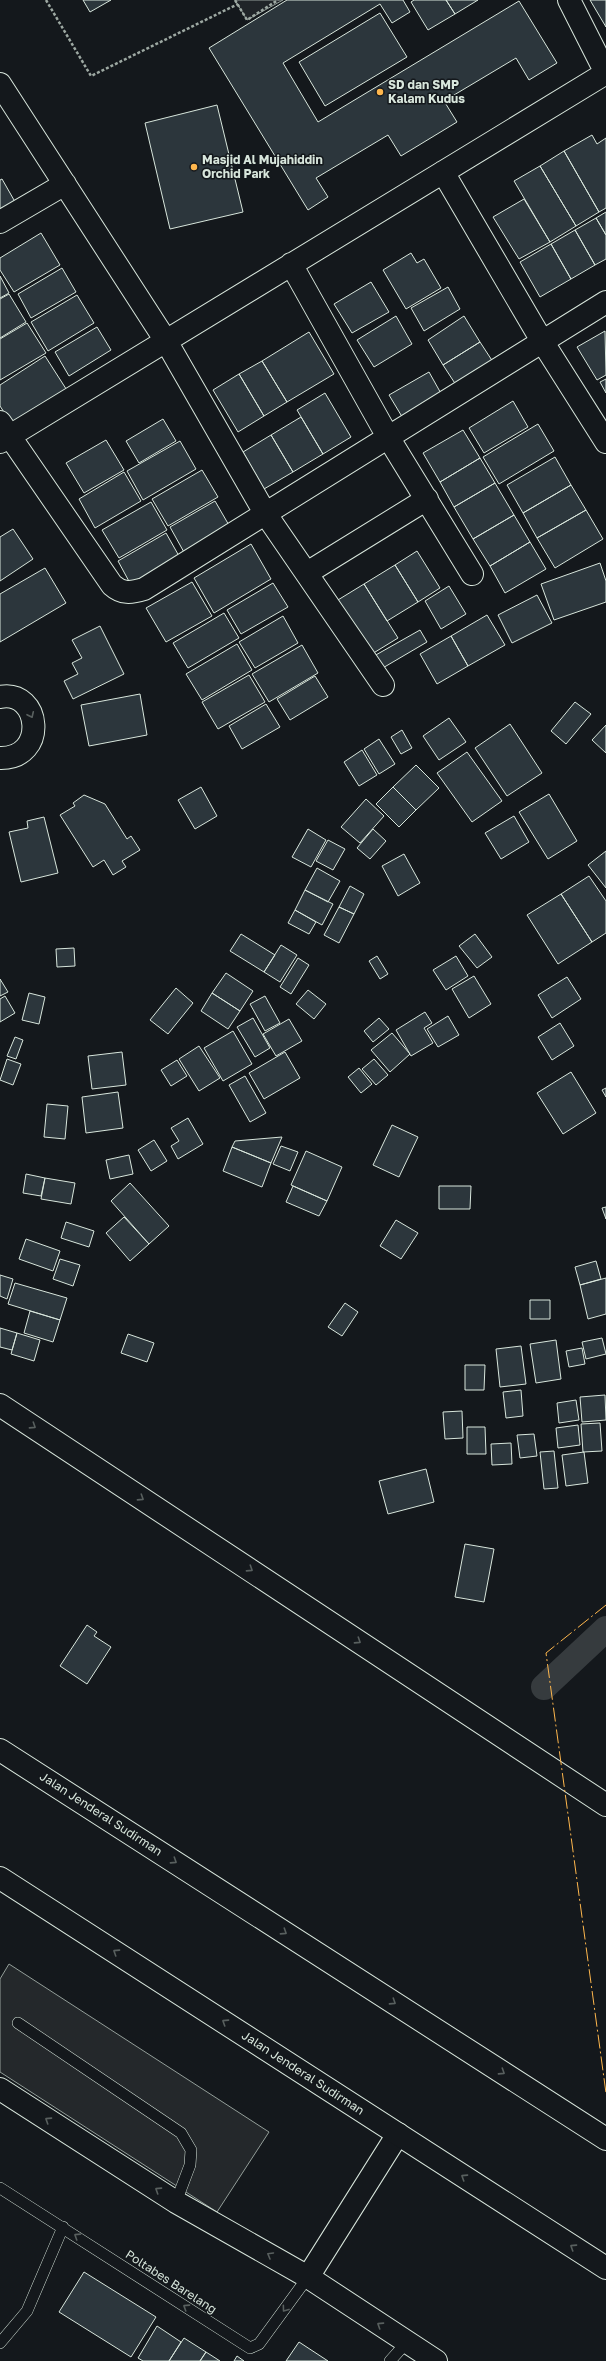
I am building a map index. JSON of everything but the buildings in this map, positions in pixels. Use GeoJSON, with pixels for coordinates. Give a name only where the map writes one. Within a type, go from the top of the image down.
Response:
{"type":"FeatureCollection","features":[{"type":"Feature","properties":{"kind":"main road"},"geometry":{"type":"LineString","coordinates":[[569,0],[606,73],[166,341],[3,433],[112,585],[118,590],[126,592],[144,589],[606,302]]}},
{"type":"Feature","properties":{"kind":"main road"},"geometry":{"type":"LineString","coordinates":[[0,84],[166,341],[265,513],[382,685]]}},
{"type":"Feature","properties":{"kind":"main road"},"geometry":{"type":"LineString","coordinates":[[443,172],[542,341],[606,442]]}},
{"type":"Feature","properties":{"kind":"main road"},"geometry":{"type":"LineString","coordinates":[[0,222],[64,184]]}},
{"type":"Feature","properties":{"kind":"main road"},"geometry":{"type":"LineString","coordinates":[[291,264],[388,437],[472,574]]}},
{"type":"Feature","properties":{"kind":"main road"},"geometry":{"type":"LineString","coordinates":[[307,573],[427,499]]}},
{"type":"Feature","properties":{"kind":"main road"},"geometry":{"type":"LineString","coordinates":[[0,697],[15,698],[24,704],[31,712],[34,727],[31,742],[24,750],[17,755],[0,758]]}},
{"type":"Feature","properties":{"kind":"main road"},"geometry":{"type":"LineString","coordinates":[[0,1405],[606,1805]]}},
{"type":"Feature","properties":{"kind":"main road","name":"Jalan Jenderal Sudirman"},"geometry":{"type":"LineString","coordinates":[[0,1750],[606,2138]]}},
{"type":"Feature","properties":{"kind":"main road","name":"Jalan Jenderal Sudirman"},"geometry":{"type":"LineString","coordinates":[[0,1878],[606,2268]]}},
{"type":"Feature","properties":{"kind":"main road"},"geometry":{"type":"LineString","coordinates":[[0,2089],[176,2202],[308,2277],[436,2361]]}},
{"type":"Feature","properties":{"kind":"main road"},"geometry":{"type":"LineString","coordinates":[[308,2277],[398,2134]]}},
{"type":"Feature","properties":{"kind":"lane"},"geometry":{"type":"LineString","coordinates":[[18,2023],[181,2133],[191,2150],[190,2165],[176,2202]]}},
{"type":"Feature","properties":{"kind":"lane","name":"Poltabes Barelang"},"geometry":{"type":"LineString","coordinates":[[0,2188],[250,2348],[259,2344],[308,2277]]}},
{"type":"Feature","properties":{"kind":"lane"},"geometry":{"type":"LineString","coordinates":[[0,2343],[26,2311],[63,2227]]}},
{"type":"Feature","properties":{"kind":"lane"},"geometry":{"type":"LineString","coordinates":[[390,2361],[406,2342]]}},
{"type":"Feature","properties":{"kind":"path"},"geometry":{"type":"LineString","coordinates":[[46,0],[91,76],[238,4]]}},
{"type":"Feature","properties":{"kind":"path"},"geometry":{"type":"LineString","coordinates":[[235,0],[248,20],[278,0]]}},
{"type":"Feature","properties":{"kind":"shaded area"},"geometry":{"type":"Polygon","coordinates":[[[235,0],[283,0],[247,20],[235,0]]]}},
{"type":"Feature","properties":{"kind":"shaded area"},"geometry":{"type":"Polygon","coordinates":[[[9,1964],[269,2132],[217,2212],[0,2072],[0,1979],[9,1964]]]}},
{"type":"Feature","properties":{"kind":"waterway"},"geometry":{"type":"LineString","coordinates":[[544,1687],[606,1629]]}},
{"type":"Feature","properties":{"kind":"power"},"geometry":{"type":"LineString","coordinates":[[606,1605],[546,1653],[606,2093]]}},
{"type":"Feature","properties":{"kind":"place","name":"SD dan SMP Kalam Kudus"},"geometry":{"type":"Point","coordinates":[380,92]}},
{"type":"Feature","properties":{"kind":"place","name":"Masjid Al Mujahiddin Orchid Park"},"geometry":{"type":"Point","coordinates":[194,167]}}]}
